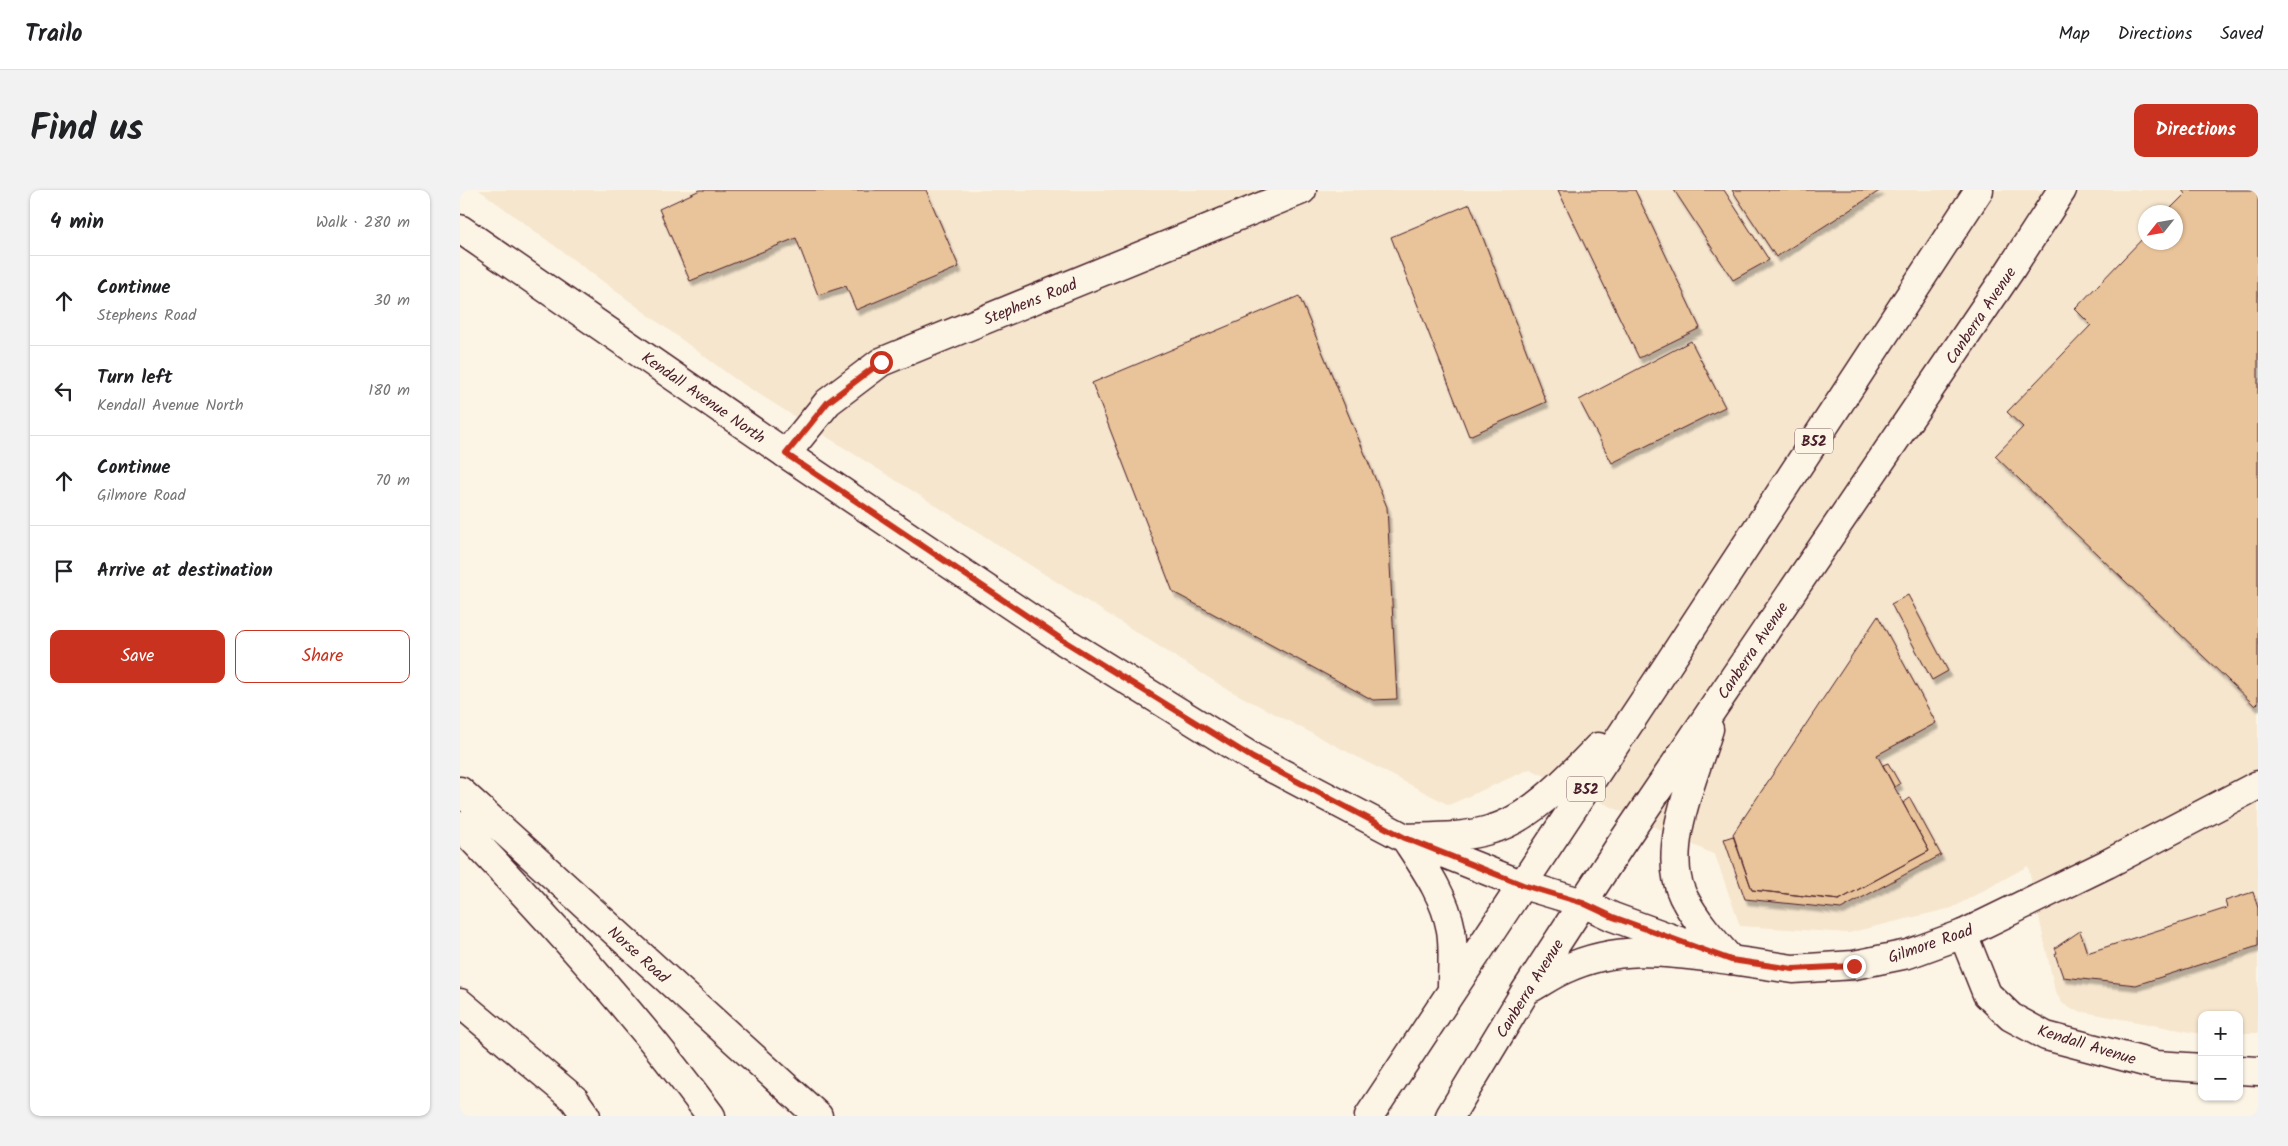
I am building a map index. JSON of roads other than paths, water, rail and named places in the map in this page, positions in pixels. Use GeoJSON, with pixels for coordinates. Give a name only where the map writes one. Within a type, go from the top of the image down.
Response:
{"type":"FeatureCollection","features":[{"type":"Feature","properties":{"kind":"main road","name":"Stephens Road"},"geometry":{"type":"LineString","coordinates":[[786,454],[828,402],[881,362],[1302,190]]}},
{"type":"Feature","properties":{"kind":"main road","name":"B52"},"geometry":{"type":"LineString","coordinates":[[1369,1116],[1476,951],[1523,885],[1979,190]]}},
{"type":"Feature","properties":{"kind":"main road","name":"Canberra Avenue"},"geometry":{"type":"LineString","coordinates":[[1452,1114],[1583,903],[1719,698],[2009,272],[2062,190]]}},
{"type":"Feature","properties":{"kind":"main road","name":"Kendall Avenue North"},"geometry":{"type":"LineString","coordinates":[[460,229],[786,454],[1064,641],[1219,737],[1328,799],[1405,838],[1523,885]]}},
{"type":"Feature","properties":{"kind":"main road"},"geometry":{"type":"LineString","coordinates":[[1405,838],[1463,836],[1491,830],[1519,816],[1549,795],[1572,775],[1650,692]]}},
{"type":"Feature","properties":{"kind":"main road"},"geometry":{"type":"LineString","coordinates":[[1719,698],[1677,830],[1674,860],[1682,894],[1702,927],[1731,960]]}},
{"type":"Feature","properties":{"kind":"main road","name":"Gilmore Road"},"geometry":{"type":"LineString","coordinates":[[1523,885],[1583,903],[1613,917],[1731,960],[1793,969],[1854,966],[1908,954],[1963,934],[2107,864],[2258,785]]}},
{"type":"Feature","properties":{"kind":"main road","name":"Norse Road"},"geometry":{"type":"LineString","coordinates":[[460,791],[818,1116]]}},
{"type":"Feature","properties":{"kind":"main road"},"geometry":{"type":"LineString","coordinates":[[460,826],[535,905],[606,986],[668,1059],[711,1116]]}},
{"type":"Feature","properties":{"kind":"main road"},"geometry":{"type":"LineString","coordinates":[[1405,838],[1432,878],[1446,910],[1451,932],[1452,988]]}},
{"type":"Feature","properties":{"kind":"main road","name":"Kendall Avenue"},"geometry":{"type":"LineString","coordinates":[[1963,934],[1987,994],[2011,1017],[2046,1036],[2156,1064],[2198,1068]]}},
{"type":"Feature","properties":{"kind":"main road"},"geometry":{"type":"LineString","coordinates":[[1526,992],[1564,969],[1592,959],[1624,952],[1655,950],[1731,960]]}},
{"type":"Feature","properties":{"kind":"main road"},"geometry":{"type":"LineString","coordinates":[[460,1003],[574,1099],[586,1116]]}},
{"type":"Feature","properties":{"kind":"main road"},"geometry":{"type":"LineString","coordinates":[[2243,1070],[2258,1072]]}}]}
